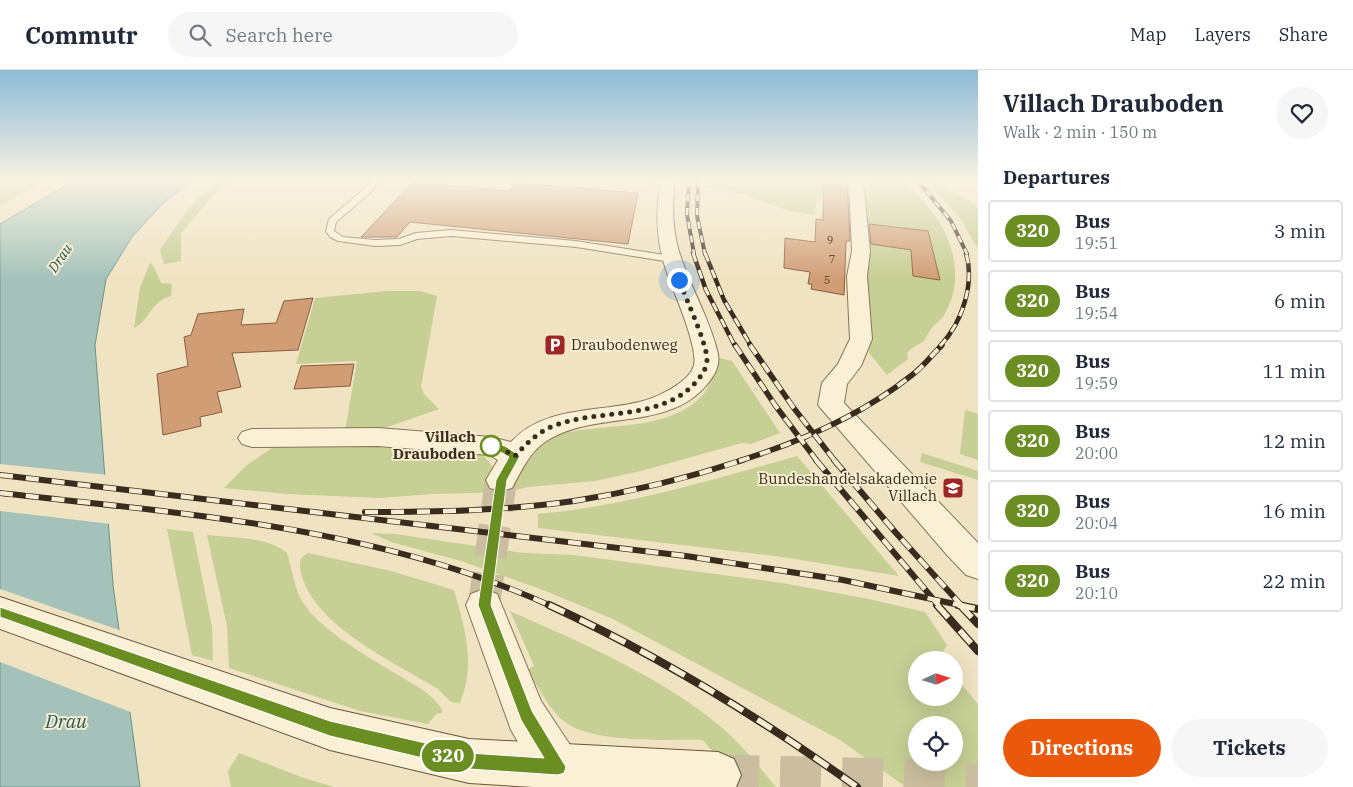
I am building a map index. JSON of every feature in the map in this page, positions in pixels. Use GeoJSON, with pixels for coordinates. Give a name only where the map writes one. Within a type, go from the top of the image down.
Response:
{"type":"FeatureCollection","features":[{"type":"Feature","properties":{"kind":"street"},"geometry":{"type":"LineString","coordinates":[[252,438],[378,436],[491,446],[502,449],[508,468],[534,436],[554,426],[662,404],[687,390],[702,375],[707,365],[706,354],[671,258],[665,233],[663,213]]}},
{"type":"Feature","properties":{"kind":"street"},"geometry":{"type":"LineString","coordinates":[[858,213],[861,251],[857,276],[861,339],[849,366],[835,383],[831,405],[978,565]]}},
{"type":"Feature","properties":{"kind":"street"},"geometry":{"type":"LineString","coordinates":[[484,605],[526,715],[565,777]]}},
{"type":"Feature","properties":{"kind":"street"},"geometry":{"type":"LineString","coordinates":[[0,613],[330,729],[469,761],[565,777],[718,775]]}},
{"type":"Feature","properties":{"kind":"lane"},"geometry":{"type":"LineString","coordinates":[[341,213],[332,221],[330,226],[333,235],[341,239],[354,241],[389,244],[406,241],[416,236],[451,233],[576,244],[671,258]]}},
{"type":"Feature","properties":{"kind":"green space"},"geometry":{"type":"Polygon","coordinates":[[[186,213],[198,213],[181,233],[181,261],[164,264],[160,250],[186,213]]]}},
{"type":"Feature","properties":{"kind":"green space"},"geometry":{"type":"Polygon","coordinates":[[[864,213],[933,213],[943,229],[955,266],[954,291],[950,303],[944,315],[932,327],[923,341],[907,353],[908,359],[887,375],[869,353],[864,213]]]}},
{"type":"Feature","properties":{"kind":"green space"},"geometry":{"type":"Polygon","coordinates":[[[956,213],[978,213],[978,249],[956,213]]]}},
{"type":"Feature","properties":{"kind":"green space"},"geometry":{"type":"Polygon","coordinates":[[[152,263],[161,283],[172,284],[171,296],[158,302],[140,325],[134,328],[140,288],[149,265],[152,263]]]}},
{"type":"Feature","properties":{"kind":"green space"},"geometry":{"type":"Polygon","coordinates":[[[387,291],[419,291],[437,296],[421,387],[424,394],[439,409],[376,431],[345,431],[357,361],[296,364],[315,298],[387,291]]]}},
{"type":"Feature","properties":{"kind":"green space"},"geometry":{"type":"Polygon","coordinates":[[[716,357],[732,361],[780,433],[751,444],[742,443],[641,471],[595,481],[528,487],[508,492],[379,498],[287,494],[224,488],[247,465],[273,447],[331,442],[469,451],[484,456],[496,471],[517,476],[540,447],[555,436],[579,430],[625,426],[653,421],[680,412],[692,405],[708,388],[716,357]]]}},
{"type":"Feature","properties":{"kind":"green space"},"geometry":{"type":"Polygon","coordinates":[[[965,410],[978,414],[978,460],[960,454],[965,410]]]}},
{"type":"Feature","properties":{"kind":"green space"},"geometry":{"type":"Polygon","coordinates":[[[922,453],[978,471],[978,480],[920,462],[922,453]]]}},
{"type":"Feature","properties":{"kind":"green space"},"geometry":{"type":"Polygon","coordinates":[[[797,456],[899,576],[782,557],[538,528],[538,514],[604,505],[669,491],[797,456]]]}},
{"type":"Feature","properties":{"kind":"green space"},"geometry":{"type":"Polygon","coordinates":[[[167,529],[193,532],[212,627],[213,661],[192,655],[167,529]]]}},
{"type":"Feature","properties":{"kind":"green space"},"geometry":{"type":"Polygon","coordinates":[[[371,533],[395,534],[524,553],[574,555],[782,583],[869,599],[925,612],[947,645],[943,651],[908,651],[908,706],[963,706],[963,686],[978,704],[978,787],[906,787],[840,740],[613,619],[543,590],[461,561],[391,542],[371,533]]]}},
{"type":"Feature","properties":{"kind":"green space"},"geometry":{"type":"Polygon","coordinates":[[[207,535],[269,543],[287,553],[299,596],[311,613],[324,626],[357,650],[423,690],[434,699],[442,709],[442,713],[436,714],[428,724],[360,711],[229,668],[227,626],[207,535]]]}},
{"type":"Feature","properties":{"kind":"green space"},"geometry":{"type":"Polygon","coordinates":[[[308,553],[391,571],[454,590],[465,632],[468,660],[465,688],[460,703],[451,702],[438,689],[358,641],[338,626],[322,610],[309,592],[301,573],[300,562],[308,553]]]}},
{"type":"Feature","properties":{"kind":"green space"},"geometry":{"type":"Polygon","coordinates":[[[510,611],[619,661],[671,691],[728,733],[776,787],[742,787],[703,740],[649,740],[607,737],[572,727],[555,713],[527,670],[534,666],[510,611]]]}},
{"type":"Feature","properties":{"kind":"green space"},"geometry":{"type":"Polygon","coordinates":[[[239,753],[304,778],[334,787],[231,787],[228,771],[239,753]]]}},
{"type":"Feature","properties":{"kind":"water","name":"Drau"},"geometry":{"type":"Polygon","coordinates":[[[18,213],[154,213],[132,237],[106,279],[95,345],[113,585],[140,787],[0,787],[0,224],[18,213]]]}},
{"type":"Feature","properties":{"kind":"pier"},"geometry":{"type":"Polygon","coordinates":[[[0,464],[108,475],[111,524],[0,511],[0,464]]]}},
{"type":"Feature","properties":{"kind":"pier"},"geometry":{"type":"Polygon","coordinates":[[[0,589],[122,631],[133,713],[0,662],[0,589]]]}},
{"type":"Feature","properties":{"kind":"building"},"geometry":{"type":"Polygon","coordinates":[[[383,213],[634,213],[628,244],[410,222],[397,237],[361,237],[383,213]]]}},
{"type":"Feature","properties":{"kind":"building"},"geometry":{"type":"Polygon","coordinates":[[[823,213],[849,213],[850,241],[846,241],[844,295],[811,289],[812,284],[808,284],[810,272],[784,268],[785,238],[815,242],[816,219],[823,220],[823,213]]]}},
{"type":"Feature","properties":{"kind":"building"},"geometry":{"type":"Polygon","coordinates":[[[869,224],[928,231],[940,280],[913,276],[911,250],[871,244],[869,224]]]}},
{"type":"Feature","properties":{"kind":"building"},"geometry":{"type":"Polygon","coordinates":[[[313,298],[298,350],[232,353],[241,387],[217,392],[222,412],[200,417],[201,426],[163,435],[157,374],[188,366],[184,337],[191,335],[198,314],[244,309],[241,325],[276,323],[284,301],[313,298]]]}},
{"type":"Feature","properties":{"kind":"building"},"geometry":{"type":"Polygon","coordinates":[[[354,364],[350,386],[294,389],[301,366],[354,364]]]}},
{"type":"Feature","properties":{"kind":"tunnel"},"geometry":{"type":"LineString","coordinates":[[484,605],[501,480]]}},
{"type":"Feature","properties":{"kind":"tunnel"},"geometry":{"type":"LineString","coordinates":[[718,775],[892,779],[978,784]]}},
{"type":"Feature","properties":{"kind":"railway"},"geometry":{"type":"LineString","coordinates":[[687,213],[694,254]]}},
{"type":"Feature","properties":{"kind":"railway"},"geometry":{"type":"LineString","coordinates":[[697,213],[705,254]]}},
{"type":"Feature","properties":{"kind":"railway"},"geometry":{"type":"LineString","coordinates":[[945,213],[951,221],[967,254]]}},
{"type":"Feature","properties":{"kind":"railway"},"geometry":{"type":"LineString","coordinates":[[693,253],[706,290],[735,346]]}},
{"type":"Feature","properties":{"kind":"railway"},"geometry":{"type":"LineString","coordinates":[[705,253],[724,300],[751,346]]}},
{"type":"Feature","properties":{"kind":"railway"},"geometry":{"type":"LineString","coordinates":[[940,346],[955,326],[965,302],[969,277],[966,253]]}},
{"type":"Feature","properties":{"kind":"railway"},"geometry":{"type":"LineString","coordinates":[[735,345],[800,439]]}},
{"type":"Feature","properties":{"kind":"railway"},"geometry":{"type":"LineString","coordinates":[[750,345],[813,433]]}},
{"type":"Feature","properties":{"kind":"railway"},"geometry":{"type":"LineString","coordinates":[[813,433],[851,415],[893,389],[924,365],[942,345]]}},
{"type":"Feature","properties":{"kind":"railway"},"geometry":{"type":"LineString","coordinates":[[800,439],[813,433]]}},
{"type":"Feature","properties":{"kind":"railway"},"geometry":{"type":"LineString","coordinates":[[813,433],[835,461]]}},
{"type":"Feature","properties":{"kind":"railway"},"geometry":{"type":"LineString","coordinates":[[739,461],[800,439]]}},
{"type":"Feature","properties":{"kind":"railway"},"geometry":{"type":"LineString","coordinates":[[800,439],[817,461]]}},
{"type":"Feature","properties":{"kind":"railway"},"geometry":{"type":"LineString","coordinates":[[365,512],[469,510],[522,507],[574,501],[659,484],[743,460]]}},
{"type":"Feature","properties":{"kind":"railway"},"geometry":{"type":"LineString","coordinates":[[816,460],[933,599]]}},
{"type":"Feature","properties":{"kind":"railway"},"geometry":{"type":"LineString","coordinates":[[834,460],[962,605]]}},
{"type":"Feature","properties":{"kind":"railway"},"geometry":{"type":"LineString","coordinates":[[0,475],[686,556],[843,580],[933,599]]}},
{"type":"Feature","properties":{"kind":"railway"},"geometry":{"type":"LineString","coordinates":[[0,493],[210,517],[350,541],[418,558],[485,579],[551,606]]}},
{"type":"Feature","properties":{"kind":"railway"},"geometry":{"type":"LineString","coordinates":[[933,599],[960,605]]}},
{"type":"Feature","properties":{"kind":"railway"},"geometry":{"type":"LineString","coordinates":[[933,599],[939,606]]}},
{"type":"Feature","properties":{"kind":"railway"},"geometry":{"type":"LineString","coordinates":[[549,605],[590,624],[707,688],[783,736],[857,787]]}},
{"type":"Feature","properties":{"kind":"railway"},"geometry":{"type":"LineString","coordinates":[[937,605],[978,651]]}},
{"type":"Feature","properties":{"kind":"railway"},"geometry":{"type":"LineString","coordinates":[[960,605],[978,624]]}},
{"type":"Feature","properties":{"kind":"railway"},"geometry":{"type":"LineString","coordinates":[[962,606],[978,609]]}},
{"type":"Feature","properties":{"kind":"bus line","name":"320"},"geometry":{"type":"LineString","coordinates":[[0,613],[330,729],[469,761],[558,767],[526,715],[484,605],[502,480],[515,456],[491,446]]}},
{"type":"Feature","properties":{"kind":"place","name":"Draubodenweg"},"geometry":{"type":"Point","coordinates":[555,345]}},
{"type":"Feature","properties":{"kind":"place","name":"Villach Drauboden"},"geometry":{"type":"Point","coordinates":[491,446]}},
{"type":"Feature","properties":{"kind":"place","name":"Bundeshandelsakademie Villach"},"geometry":{"type":"Point","coordinates":[953,488]}},
{"type":"Feature","properties":{"kind":"route"},"geometry":{"type":"LineString","coordinates":[[491,446],[515,456],[534,436],[554,426],[569,421],[662,404],[680,396],[692,386],[702,375],[707,365],[707,360],[679,280]]}}]}
